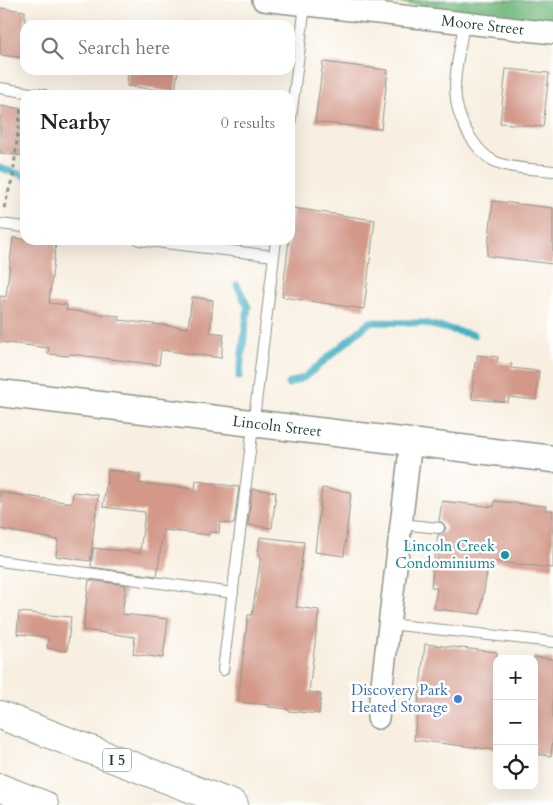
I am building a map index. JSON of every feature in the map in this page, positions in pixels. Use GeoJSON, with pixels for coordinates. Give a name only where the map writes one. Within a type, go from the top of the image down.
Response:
{"type":"FeatureCollection","features":[{"type":"Feature","properties":{"kind":"highway","name":"I 5"},"geometry":{"type":"LineString","coordinates":[[0,715],[234,805]]}},
{"type":"Feature","properties":{"kind":"highway"},"geometry":{"type":"LineString","coordinates":[[0,788],[44,805]]}},
{"type":"Feature","properties":{"kind":"street","name":"Moore Street"},"geometry":{"type":"LineString","coordinates":[[263,0],[553,33]]}},
{"type":"Feature","properties":{"kind":"street","name":"Lincoln Street"},"geometry":{"type":"LineString","coordinates":[[0,393],[553,459]]}},
{"type":"Feature","properties":{"kind":"street"},"geometry":{"type":"LineString","coordinates":[[378,718],[411,441]]}},
{"type":"Feature","properties":{"kind":"lane"},"geometry":{"type":"LineString","coordinates":[[294,90],[305,5]]}},
{"type":"Feature","properties":{"kind":"lane"},"geometry":{"type":"LineString","coordinates":[[464,23],[454,102],[465,129],[480,151],[496,162],[508,166],[553,171]]}},
{"type":"Feature","properties":{"kind":"lane"},"geometry":{"type":"LineString","coordinates":[[0,88],[23,90]]}},
{"type":"Feature","properties":{"kind":"lane"},"geometry":{"type":"LineString","coordinates":[[0,224],[20,226]]}},
{"type":"Feature","properties":{"kind":"lane"},"geometry":{"type":"LineString","coordinates":[[185,245],[274,256]]}},
{"type":"Feature","properties":{"kind":"lane"},"geometry":{"type":"LineString","coordinates":[[223,670],[275,245]]}},
{"type":"Feature","properties":{"kind":"lane"},"geometry":{"type":"LineString","coordinates":[[401,524],[439,528]]}},
{"type":"Feature","properties":{"kind":"lane"},"geometry":{"type":"LineString","coordinates":[[0,561],[233,593]]}},
{"type":"Feature","properties":{"kind":"lane"},"geometry":{"type":"LineString","coordinates":[[389,624],[553,642]]}},
{"type":"Feature","properties":{"kind":"path"},"geometry":{"type":"LineString","coordinates":[[3,213],[14,176],[20,115]]}},
{"type":"Feature","properties":{"kind":"green space"},"geometry":{"type":"Polygon","coordinates":[[[375,0],[553,0],[553,21],[375,0]]]}},
{"type":"Feature","properties":{"kind":"building"},"geometry":{"type":"Polygon","coordinates":[[[0,8],[25,11],[25,20],[20,20],[20,57],[0,55],[0,8]]]}},
{"type":"Feature","properties":{"kind":"building"},"geometry":{"type":"Polygon","coordinates":[[[323,62],[388,70],[381,129],[315,122],[323,62]]]}},
{"type":"Feature","properties":{"kind":"building"},"geometry":{"type":"Polygon","coordinates":[[[506,69],[549,73],[543,127],[500,123],[506,69]]]}},
{"type":"Feature","properties":{"kind":"building"},"geometry":{"type":"Polygon","coordinates":[[[128,75],[177,75],[175,90],[127,86],[128,75]]]}},
{"type":"Feature","properties":{"kind":"building"},"geometry":{"type":"Polygon","coordinates":[[[0,106],[20,108],[20,155],[0,153],[0,106]]]}},
{"type":"Feature","properties":{"kind":"building"},"geometry":{"type":"Polygon","coordinates":[[[493,201],[553,208],[553,264],[487,256],[493,201]]]}},
{"type":"Feature","properties":{"kind":"building"},"geometry":{"type":"Polygon","coordinates":[[[295,208],[375,220],[364,309],[282,297],[288,245],[295,245],[295,208]]]}},
{"type":"Feature","properties":{"kind":"building"},"geometry":{"type":"Polygon","coordinates":[[[13,238],[20,239],[20,245],[56,245],[49,303],[67,305],[66,310],[119,316],[119,320],[188,328],[192,297],[213,300],[210,332],[224,334],[221,358],[161,350],[159,365],[70,354],[69,356],[48,354],[49,348],[0,342],[0,296],[6,297],[13,238]]]}},
{"type":"Feature","properties":{"kind":"building"},"geometry":{"type":"Polygon","coordinates":[[[477,355],[498,357],[497,363],[512,364],[511,368],[539,371],[536,400],[509,397],[508,402],[472,399],[477,355]]]}},
{"type":"Feature","properties":{"kind":"building"},"geometry":{"type":"Polygon","coordinates":[[[108,470],[140,474],[139,483],[195,489],[196,481],[239,487],[234,524],[220,522],[219,533],[209,532],[209,535],[163,530],[157,576],[91,567],[93,548],[140,553],[145,512],[103,507],[108,470]]]}},
{"type":"Feature","properties":{"kind":"building"},"geometry":{"type":"Polygon","coordinates":[[[322,488],[351,492],[344,556],[315,552],[322,488]]]}},
{"type":"Feature","properties":{"kind":"building"},"geometry":{"type":"Polygon","coordinates":[[[252,489],[276,492],[272,528],[248,525],[252,489]]]}},
{"type":"Feature","properties":{"kind":"building"},"geometry":{"type":"Polygon","coordinates":[[[0,492],[72,503],[73,492],[98,495],[90,561],[56,556],[58,540],[0,529],[0,492]]]}},
{"type":"Feature","properties":{"kind":"building","name":"Lincoln Creek Condominiums"},"geometry":{"type":"Polygon","coordinates":[[[442,501],[494,507],[494,501],[546,506],[545,510],[553,510],[553,568],[489,561],[480,614],[434,609],[437,588],[431,587],[434,560],[438,535],[444,532],[446,528],[439,521],[442,501]]]}},
{"type":"Feature","properties":{"kind":"building"},"geometry":{"type":"Polygon","coordinates":[[[260,537],[304,542],[296,607],[319,610],[309,692],[321,694],[319,714],[288,711],[288,709],[269,707],[269,705],[238,702],[248,615],[252,615],[261,556],[258,556],[260,537]]]}},
{"type":"Feature","properties":{"kind":"building"},"geometry":{"type":"Polygon","coordinates":[[[89,580],[126,585],[122,614],[168,619],[163,658],[133,654],[135,637],[83,630],[89,580]]]}},
{"type":"Feature","properties":{"kind":"building"},"geometry":{"type":"Polygon","coordinates":[[[19,612],[71,617],[67,651],[47,648],[49,637],[17,634],[19,612]]]}},
{"type":"Feature","properties":{"kind":"building","name":"Discovery Park Heated Storage"},"geometry":{"type":"Polygon","coordinates":[[[425,644],[497,652],[497,655],[493,655],[493,750],[414,740],[425,644]]]}},
{"type":"Feature","properties":{"kind":"building"},"geometry":{"type":"Polygon","coordinates":[[[538,657],[553,659],[553,739],[551,756],[538,754],[538,657]]]}},
{"type":"Feature","properties":{"kind":"waterway"},"geometry":{"type":"LineString","coordinates":[[0,168],[20,174]]}},
{"type":"Feature","properties":{"kind":"waterway"},"geometry":{"type":"LineString","coordinates":[[237,285],[248,307],[239,377]]}},
{"type":"Feature","properties":{"kind":"waterway"},"geometry":{"type":"LineString","coordinates":[[288,384],[305,377],[370,322],[423,323],[474,335]]}},
{"type":"Feature","properties":{"kind":"place","name":"Lincoln Creek Condominiums"},"geometry":{"type":"Point","coordinates":[505,555]}},
{"type":"Feature","properties":{"kind":"place","name":"Discovery Park Heated Storage"},"geometry":{"type":"Point","coordinates":[458,699]}}]}
